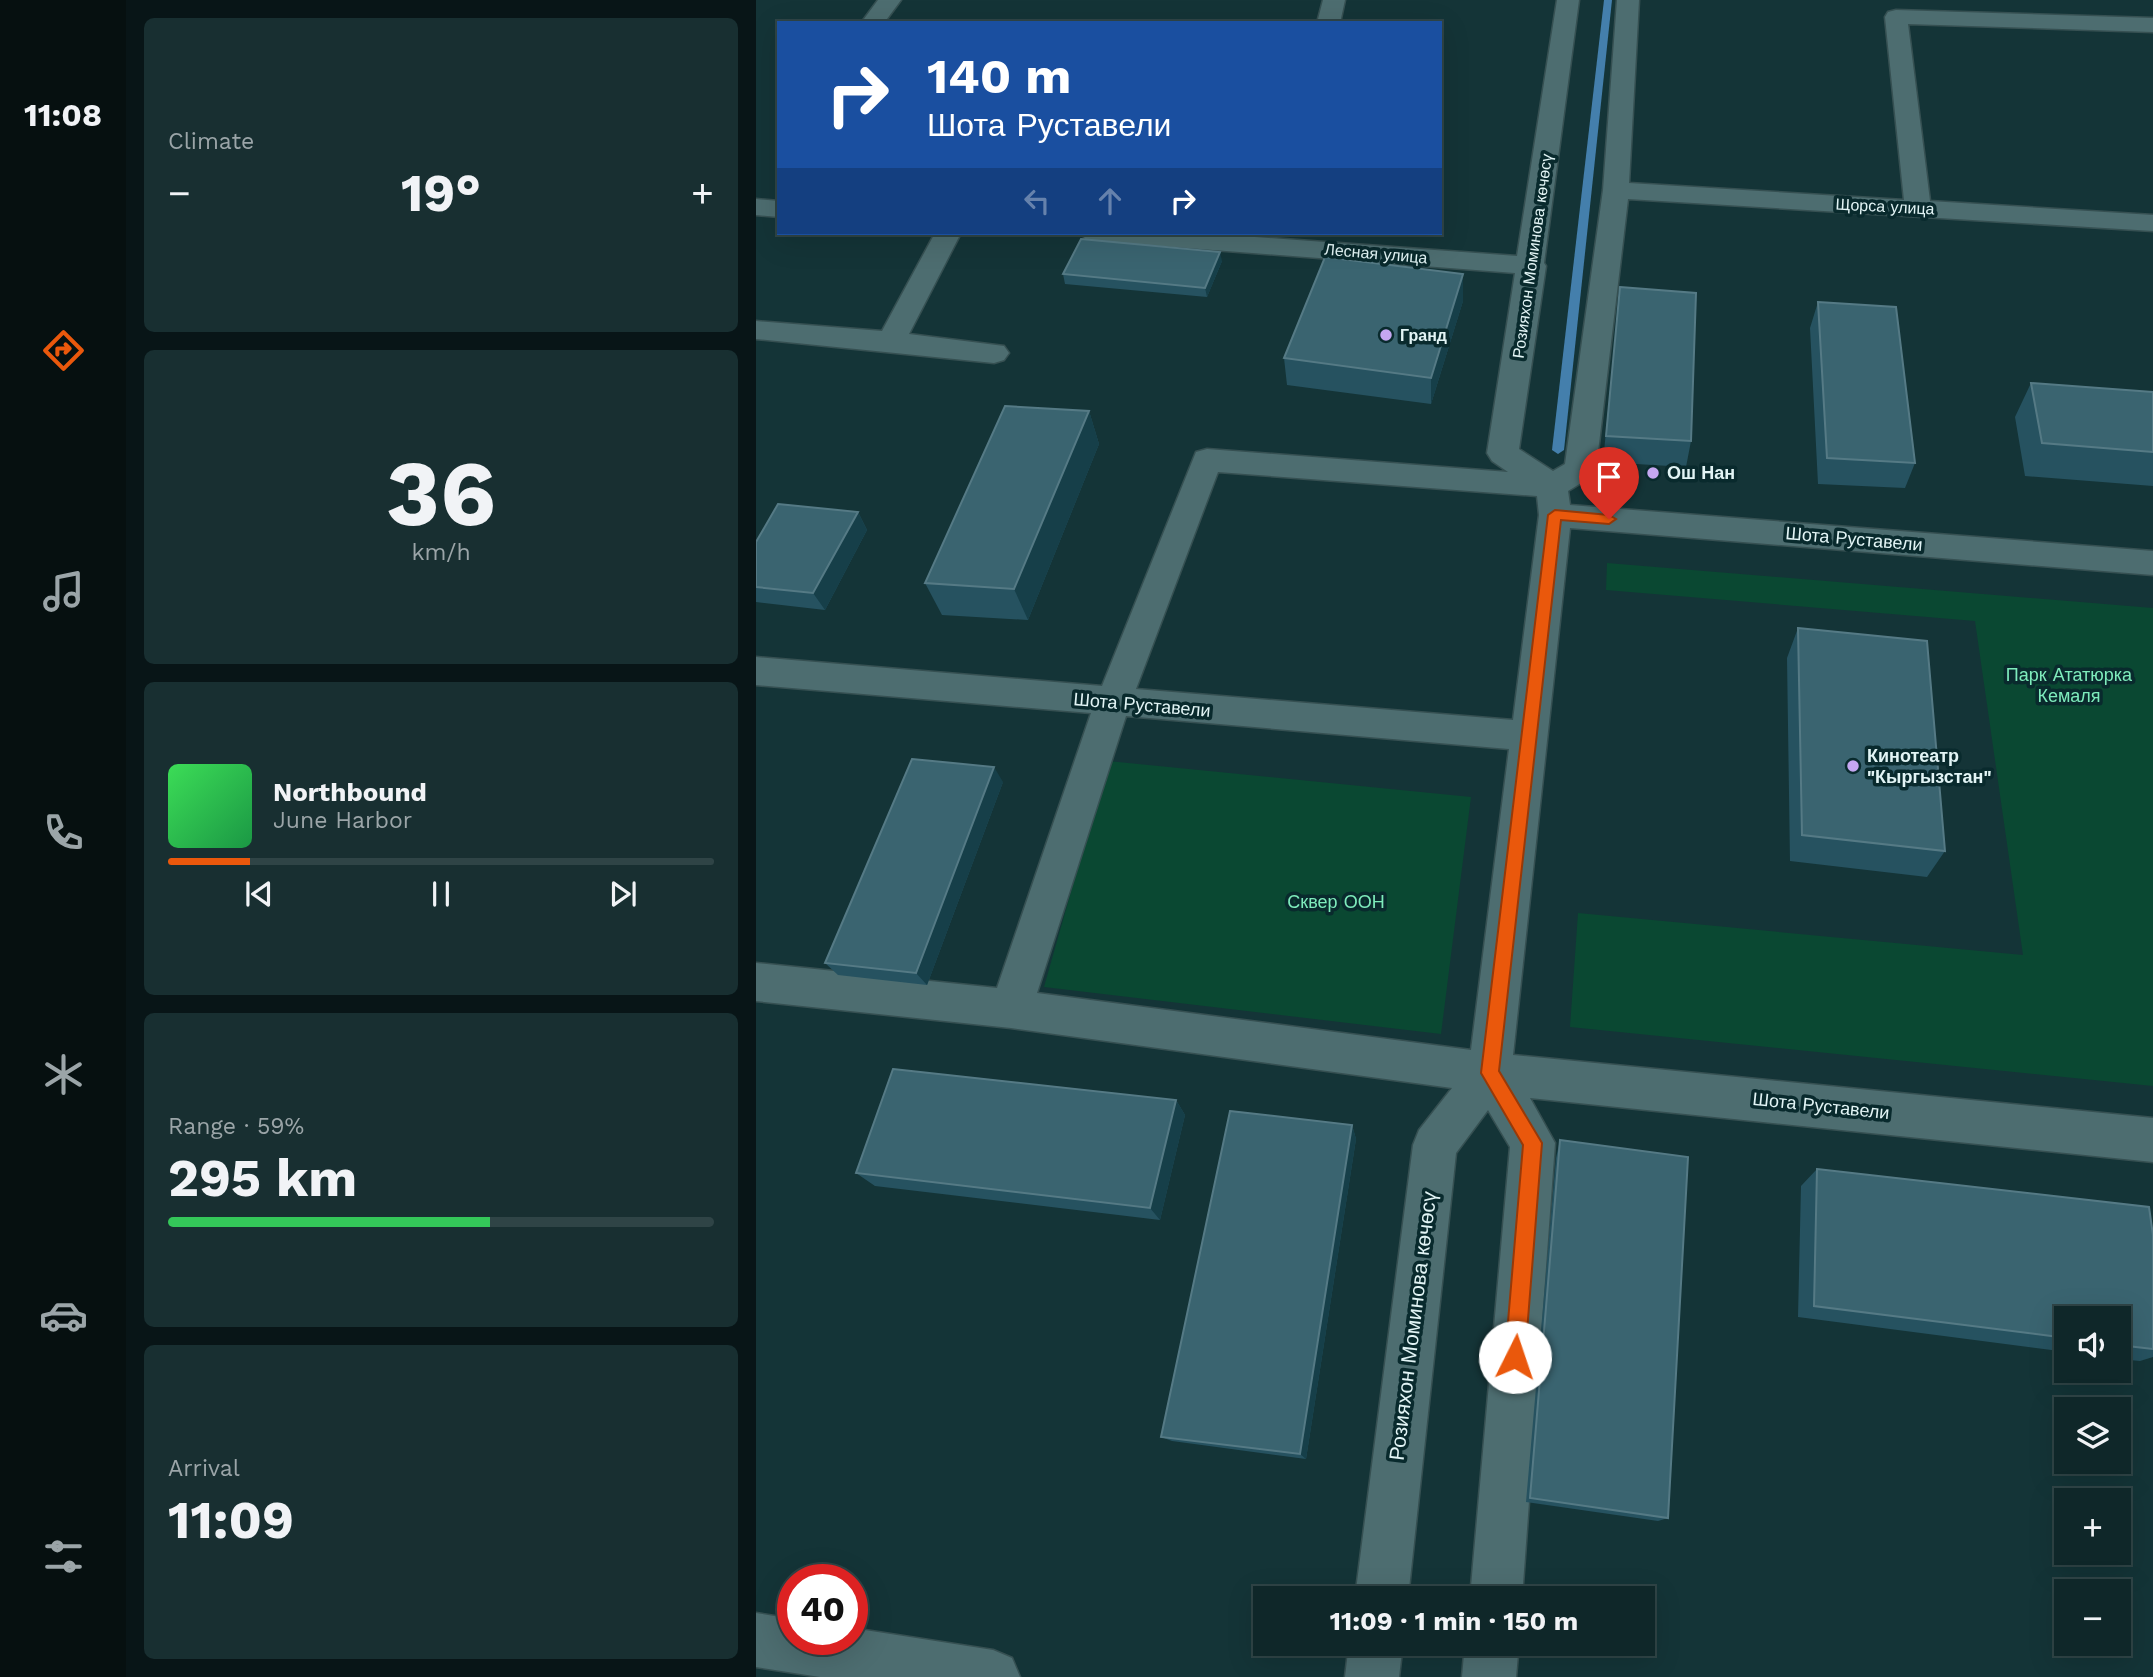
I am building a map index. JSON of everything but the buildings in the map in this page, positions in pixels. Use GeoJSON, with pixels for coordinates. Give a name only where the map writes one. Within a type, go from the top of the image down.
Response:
{"type":"FeatureCollection","features":[{"type":"Feature","properties":{"kind":"street"},"geometry":{"type":"LineString","coordinates":[[874,21],[890,0]]}},
{"type":"Feature","properties":{"kind":"street"},"geometry":{"type":"LineString","coordinates":[[1329,21],[1334,0]]}},
{"type":"Feature","properties":{"kind":"street","name":"Розияхон Моминова көчөсү"},"geometry":{"type":"LineString","coordinates":[[1553,500],[1503,453],[1532,266],[1568,0]]}},
{"type":"Feature","properties":{"kind":"street"},"geometry":{"type":"LineString","coordinates":[[1497,1586],[1533,1143],[1490,1073],[1553,500],[1580,469],[1616,190],[1628,0]]}},
{"type":"Feature","properties":{"kind":"street"},"geometry":{"type":"LineString","coordinates":[[1918,208],[1896,17],[2153,26]]}},
{"type":"Feature","properties":{"kind":"street","name":"Щорса улица"},"geometry":{"type":"LineString","coordinates":[[1616,190],[2153,223]]}},
{"type":"Feature","properties":{"kind":"street"},"geometry":{"type":"LineString","coordinates":[[756,207],[777,209]]}},
{"type":"Feature","properties":{"kind":"street"},"geometry":{"type":"LineString","coordinates":[[891,341],[947,235]]}},
{"type":"Feature","properties":{"kind":"street","name":"Лесная улица"},"geometry":{"type":"LineString","coordinates":[[1160,235],[1258,238],[1532,266]]}},
{"type":"Feature","properties":{"kind":"street"},"geometry":{"type":"LineString","coordinates":[[756,330],[994,353]]}},
{"type":"Feature","properties":{"kind":"street","name":"Шота Руставели"},"geometry":{"type":"LineString","coordinates":[[1113,702],[1207,460],[2153,564]]}},
{"type":"Feature","properties":{"kind":"street","name":"Шота Руставели"},"geometry":{"type":"LineString","coordinates":[[756,671],[1529,736]]}},
{"type":"Feature","properties":{"kind":"street"},"geometry":{"type":"LineString","coordinates":[[1011,1009],[1113,702]]}},
{"type":"Feature","properties":{"kind":"street","name":"Шота Руставели"},"geometry":{"type":"LineString","coordinates":[[756,982],[1011,1009],[1490,1073],[2153,1140]]}},
{"type":"Feature","properties":{"kind":"street","name":"Розияхон Моминова көчөсү"},"geometry":{"type":"LineString","coordinates":[[1382,1586],[1435,1145],[1490,1073]]}},
{"type":"Feature","properties":{"kind":"street"},"geometry":{"type":"LineString","coordinates":[[756,1640],[993,1677]]}},
{"type":"Feature","properties":{"kind":"street"},"geometry":{"type":"LineString","coordinates":[[1372,1677],[1374,1656]]}},
{"type":"Feature","properties":{"kind":"street"},"geometry":{"type":"LineString","coordinates":[[1489,1677],[1491,1656]]}},
{"type":"Feature","properties":{"kind":"green space","name":"Парк Ататюрка Кемаля"},"geometry":{"type":"Polygon","coordinates":[[[1607,563],[2153,608],[2153,1086],[1570,1027],[1578,913],[2023,955],[1975,621],[1606,590],[1607,563]]]}},
{"type":"Feature","properties":{"kind":"green space","name":"Сквер ООН"},"geometry":{"type":"Polygon","coordinates":[[[1108,761],[1471,797],[1441,1034],[1044,987],[1108,761]]]}},
{"type":"Feature","properties":{"kind":"waterway"},"geometry":{"type":"LineString","coordinates":[[1558,450],[1608,0]]}},
{"type":"Feature","properties":{"kind":"place","name":"Гранд"},"geometry":{"type":"Point","coordinates":[1386,335]}},
{"type":"Feature","properties":{"kind":"place","name":"Ош Нан"},"geometry":{"type":"Point","coordinates":[1653,473]}},
{"type":"Feature","properties":{"kind":"place","name":"Кинотеатр \"Кыргызстан\""},"geometry":{"type":"Point","coordinates":[1853,766]}},
{"type":"Feature","properties":{"kind":"route"},"geometry":{"type":"LineString","coordinates":[[1515,1357],[1533,1143],[1490,1073],[1555,515],[1609,519]]}}]}
